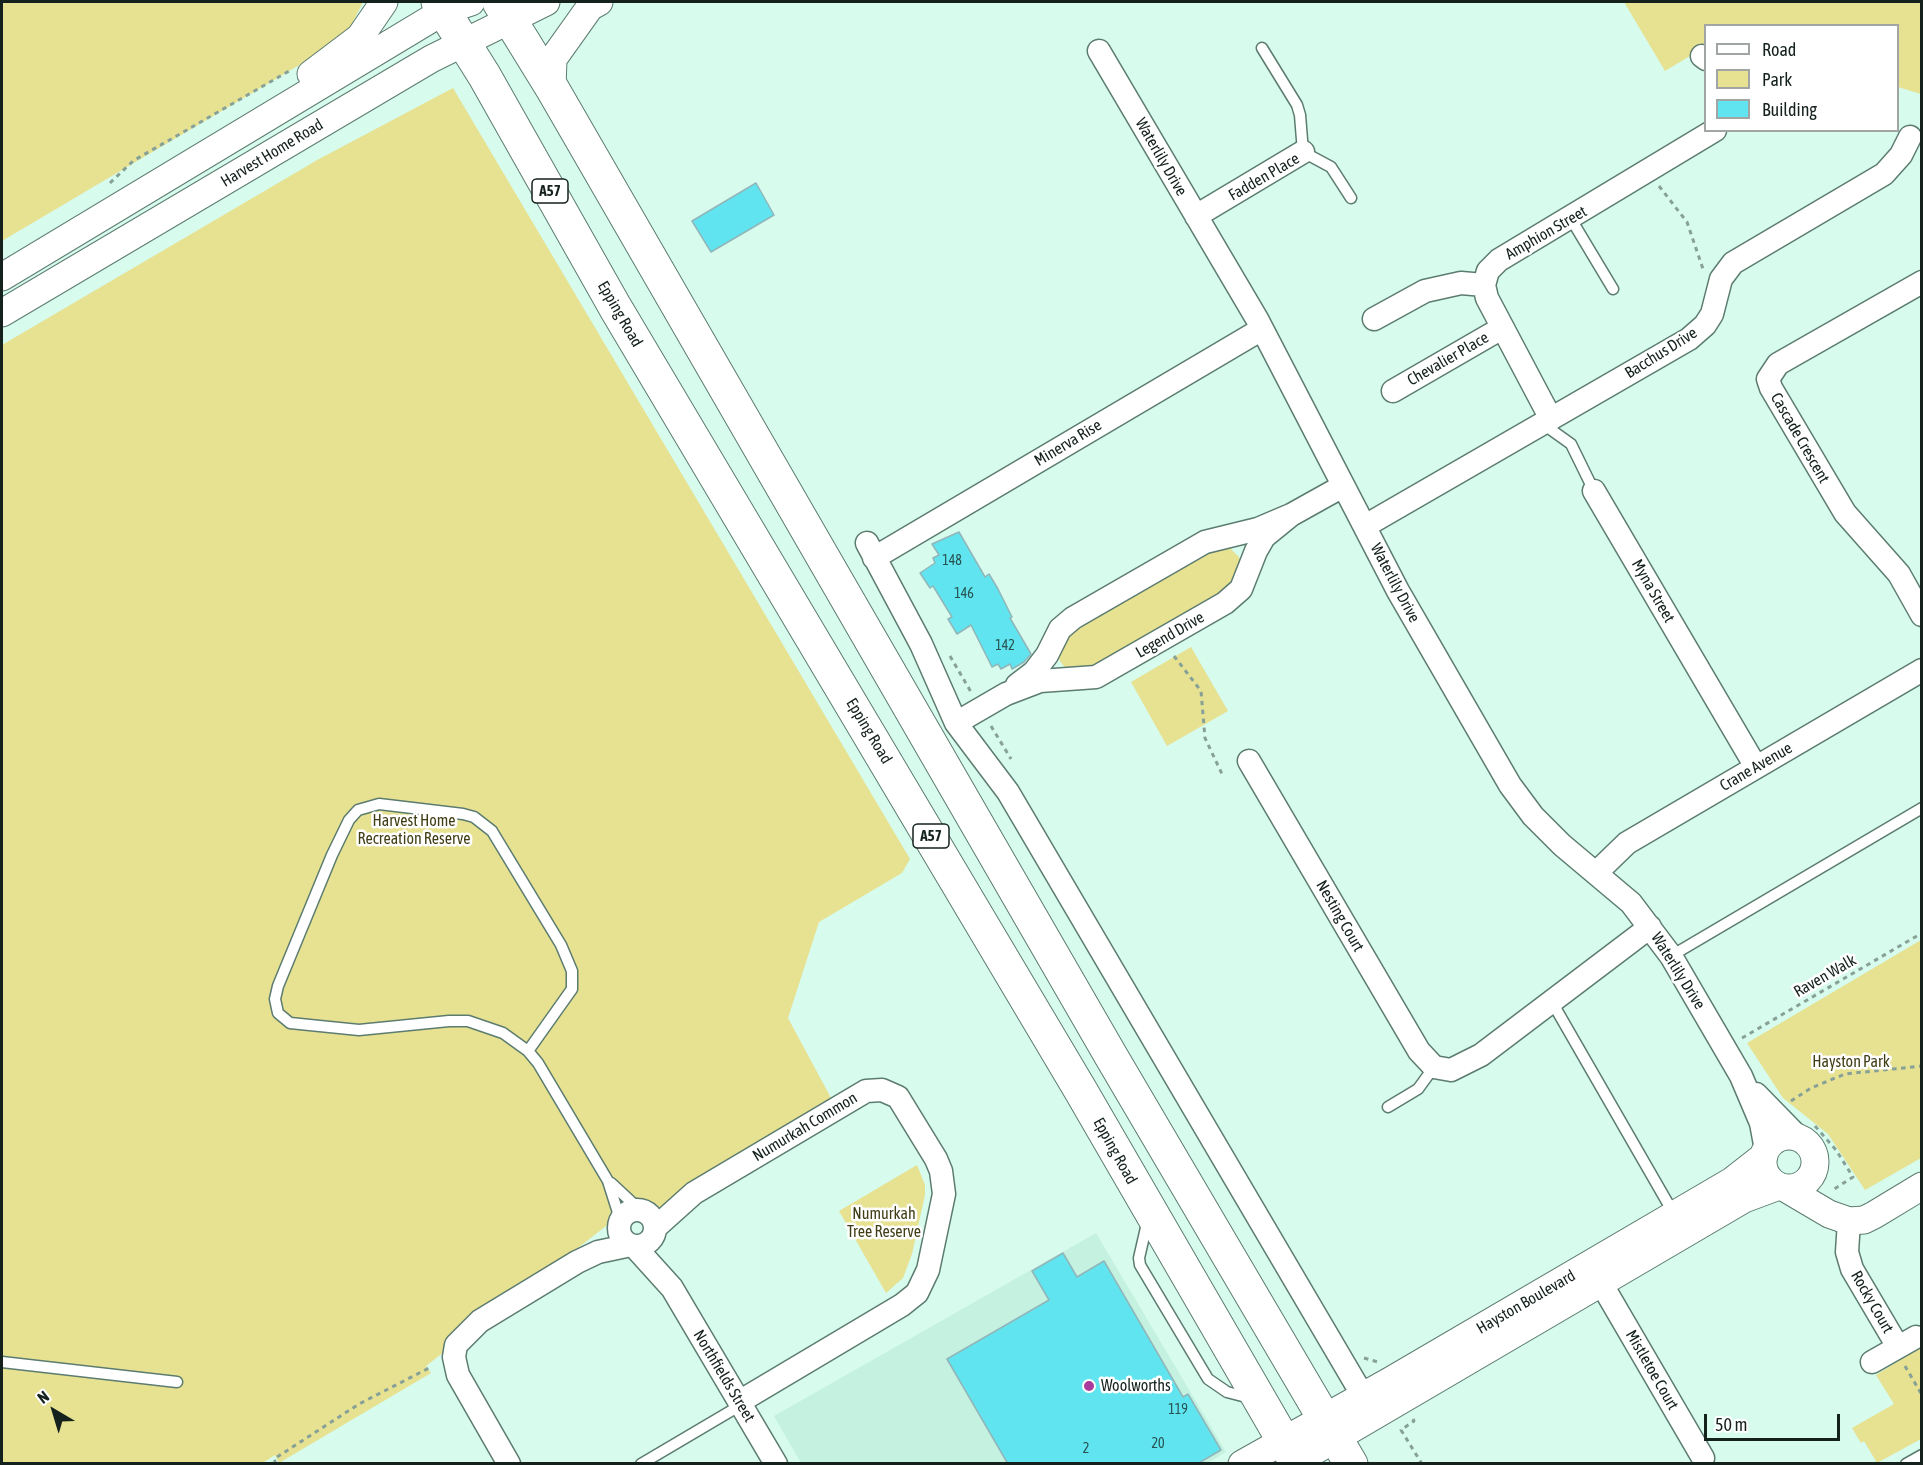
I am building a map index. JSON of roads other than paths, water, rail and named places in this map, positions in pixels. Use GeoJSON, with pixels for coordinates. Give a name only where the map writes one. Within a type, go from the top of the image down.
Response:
{"type":"FeatureCollection","features":[{"type":"Feature","properties":{"kind":"main road","name":"Epping Road"},"geometry":{"type":"LineString","coordinates":[[451,5],[464,43],[615,307],[933,839],[1292,1457]]}},
{"type":"Feature","properties":{"kind":"main road"},"geometry":{"type":"LineString","coordinates":[[505,11],[552,88],[1111,1056],[1337,1440]]}},
{"type":"Feature","properties":{"kind":"street"},"geometry":{"type":"LineString","coordinates":[[189,164],[360,37],[384,2]]}},
{"type":"Feature","properties":{"kind":"street","name":"Harvest Home Road"},"geometry":{"type":"LineString","coordinates":[[2,313],[421,65],[464,43],[505,11],[546,2]]}},
{"type":"Feature","properties":{"kind":"street"},"geometry":{"type":"LineString","coordinates":[[552,88],[553,59],[590,7],[599,2]]}},
{"type":"Feature","properties":{"kind":"street","name":"Harvest Home Road"},"geometry":{"type":"LineString","coordinates":[[2,277],[451,5]]}},
{"type":"Feature","properties":{"kind":"street","name":"Waterlily Drive"},"geometry":{"type":"LineString","coordinates":[[1099,51],[1262,329],[1398,591],[1510,785],[1533,816],[1631,903],[1671,956],[1742,1076],[1761,1123],[1765,1153]]}},
{"type":"Feature","properties":{"kind":"street","name":"Amphion Street"},"geometry":{"type":"LineString","coordinates":[[1484,285],[1488,271],[1499,260],[1571,219],[1712,132]]}},
{"type":"Feature","properties":{"kind":"street","name":"Bacchus Drive"},"geometry":{"type":"LineString","coordinates":[[1365,526],[1547,422],[1699,331],[1712,314],[1721,279],[1733,263],[1884,174],[1901,155],[1910,134]]}},
{"type":"Feature","properties":{"kind":"street","name":"Fadden Place"},"geometry":{"type":"LineString","coordinates":[[1196,216],[1303,152]]}},
{"type":"Feature","properties":{"kind":"street","name":"Cascade Crescent"},"geometry":{"type":"LineString","coordinates":[[1922,282],[1779,364],[1768,379],[1770,388],[1845,513],[1888,560],[1922,615]]}},
{"type":"Feature","properties":{"kind":"street"},"geometry":{"type":"LineString","coordinates":[[1374,319],[1425,291],[1461,283],[1484,285],[1487,298],[1547,422]]}},
{"type":"Feature","properties":{"kind":"street","name":"Chevalier Place"},"geometry":{"type":"LineString","coordinates":[[1393,390],[1502,328]]}},
{"type":"Feature","properties":{"kind":"street","name":"Minerva Rise"},"geometry":{"type":"LineString","coordinates":[[956,723],[921,644],[870,550],[1262,329]]}},
{"type":"Feature","properties":{"kind":"street","name":"Legend Drive"},"geometry":{"type":"LineString","coordinates":[[956,723],[1006,694],[1034,672],[1047,655],[1060,629],[1074,618],[1204,542],[1258,529],[1291,515],[1343,486]]}},
{"type":"Feature","properties":{"kind":"street","name":"Myna Street"},"geometry":{"type":"LineString","coordinates":[[1594,491],[1756,767]]}},
{"type":"Feature","properties":{"kind":"street","name":"Legend Drive"},"geometry":{"type":"LineString","coordinates":[[1006,694],[1040,681],[1096,677],[1225,603],[1240,589],[1264,537],[1291,515]]}},
{"type":"Feature","properties":{"kind":"street"},"geometry":{"type":"LineString","coordinates":[[1228,537],[1245,553],[1250,569]]}},
{"type":"Feature","properties":{"kind":"street"},"geometry":{"type":"LineString","coordinates":[[1053,640],[1054,659],[1060,670],[1074,679]]}},
{"type":"Feature","properties":{"kind":"street","name":"Crane Avenue"},"geometry":{"type":"LineString","coordinates":[[1596,873],[1627,843],[1922,670]]}},
{"type":"Feature","properties":{"kind":"street"},"geometry":{"type":"LineString","coordinates":[[956,723],[1008,792],[1369,1406]]}},
{"type":"Feature","properties":{"kind":"street","name":"Nesting Court"},"geometry":{"type":"LineString","coordinates":[[1249,761],[1419,1051],[1434,1067]]}},
{"type":"Feature","properties":{"kind":"street"},"geometry":{"type":"LineString","coordinates":[[1434,1067],[1451,1070],[1464,1066],[1650,927]]}},
{"type":"Feature","properties":{"kind":"street","name":"Waterlily Drive"},"geometry":{"type":"LineString","coordinates":[[1742,1076],[1774,1115],[1803,1128]]}},
{"type":"Feature","properties":{"kind":"street","name":"Numurkah Common"},"geometry":{"type":"LineString","coordinates":[[649,1221],[856,1096],[874,1090],[882,1090],[898,1097],[941,1170],[944,1194],[928,1270],[917,1293],[902,1305],[740,1403]]}},
{"type":"Feature","properties":{"kind":"street"},"geometry":{"type":"LineString","coordinates":[[1782,1187],[1800,1186],[1812,1176],[1815,1168],[1814,1152],[1805,1140],[1803,1128],[1783,1136],[1765,1153],[1766,1174],[1782,1187],[1829,1214],[1852,1214],[1883,1209],[1922,1186]]}},
{"type":"Feature","properties":{"kind":"street","name":"Hayston Boulevard"},"geometry":{"type":"LineString","coordinates":[[1595,1274],[1674,1215],[1732,1181],[1765,1153]]}},
{"type":"Feature","properties":{"kind":"street"},"geometry":{"type":"LineString","coordinates":[[1815,1168],[1830,1191],[1852,1214]]}},
{"type":"Feature","properties":{"kind":"street","name":"Hayston Boulevard"},"geometry":{"type":"LineString","coordinates":[[1242,1464],[1292,1457],[1337,1440],[1369,1406],[1595,1274],[1744,1199],[1782,1187]]}},
{"type":"Feature","properties":{"kind":"street"},"geometry":{"type":"LineString","coordinates":[[629,1213],[649,1221],[645,1245],[626,1235],[629,1213]]}},
{"type":"Feature","properties":{"kind":"street","name":"Rocky Court"},"geometry":{"type":"LineString","coordinates":[[1852,1214],[1847,1252],[1852,1269],[1905,1348],[1872,1362]]}},
{"type":"Feature","properties":{"kind":"street","name":"Northfields Street"},"geometry":{"type":"LineString","coordinates":[[649,1221],[672,1288]]}},
{"type":"Feature","properties":{"kind":"street"},"geometry":{"type":"LineString","coordinates":[[509,1464],[461,1381],[455,1366],[455,1350],[461,1338],[480,1321],[626,1235]]}},
{"type":"Feature","properties":{"kind":"street","name":"Northfields Street"},"geometry":{"type":"LineString","coordinates":[[626,1235],[672,1288],[776,1464]]}},
{"type":"Feature","properties":{"kind":"street","name":"Mistletoe Court"},"geometry":{"type":"LineString","coordinates":[[1595,1274],[1703,1458]]}},
{"type":"Feature","properties":{"kind":"lane"},"geometry":{"type":"LineString","coordinates":[[1262,48],[1297,105],[1301,119],[1303,152]]}},
{"type":"Feature","properties":{"kind":"lane","name":"Fadden Place"},"geometry":{"type":"LineString","coordinates":[[1303,152],[1331,167],[1351,198]]}},
{"type":"Feature","properties":{"kind":"lane"},"geometry":{"type":"LineString","coordinates":[[1571,219],[1613,290]]}},
{"type":"Feature","properties":{"kind":"lane","name":"Myna Street"},"geometry":{"type":"LineString","coordinates":[[1547,422],[1572,444],[1594,491]]}},
{"type":"Feature","properties":{"kind":"lane"},"geometry":{"type":"LineString","coordinates":[[528,1051],[572,989],[572,971],[564,952],[492,831],[474,817],[462,814],[379,804],[358,810],[349,820],[332,855],[278,986],[275,999],[278,1014],[290,1023],[359,1030],[429,1022],[468,1021],[503,1033],[528,1051],[608,1181],[626,1235]]}},
{"type":"Feature","properties":{"kind":"lane"},"geometry":{"type":"LineString","coordinates":[[1671,956],[1922,808]]}},
{"type":"Feature","properties":{"kind":"lane"},"geometry":{"type":"LineString","coordinates":[[1552,1002],[1674,1215]]}},
{"type":"Feature","properties":{"kind":"lane"},"geometry":{"type":"LineString","coordinates":[[1388,1107],[1418,1089],[1434,1067]]}},
{"type":"Feature","properties":{"kind":"lane"},"geometry":{"type":"LineString","coordinates":[[608,1181],[649,1221]]}},
{"type":"Feature","properties":{"kind":"lane"},"geometry":{"type":"LineString","coordinates":[[2,1362],[177,1382]]}},
{"type":"Feature","properties":{"kind":"lane"},"geometry":{"type":"LineString","coordinates":[[640,1464],[740,1403]]}},
{"type":"Feature","properties":{"kind":"lane"},"geometry":{"type":"LineString","coordinates":[[1906,1464],[1922,1455]]}},
{"type":"Feature","properties":{"kind":"place","name":"Woolworths"},"geometry":{"type":"Point","coordinates":[1089,1386]}},
{"type":"Feature","properties":{"kind":"park label","name":"Harvest Home Recreation Reserve"},"geometry":{"type":"Point","coordinates":[414,830]}},
{"type":"Feature","properties":{"kind":"park label","name":"Hayston Park"},"geometry":{"type":"Point","coordinates":[1851,1062]}},
{"type":"Feature","properties":{"kind":"park label","name":"Numurkah Tree Reserve"},"geometry":{"type":"Point","coordinates":[884,1223]}}]}
